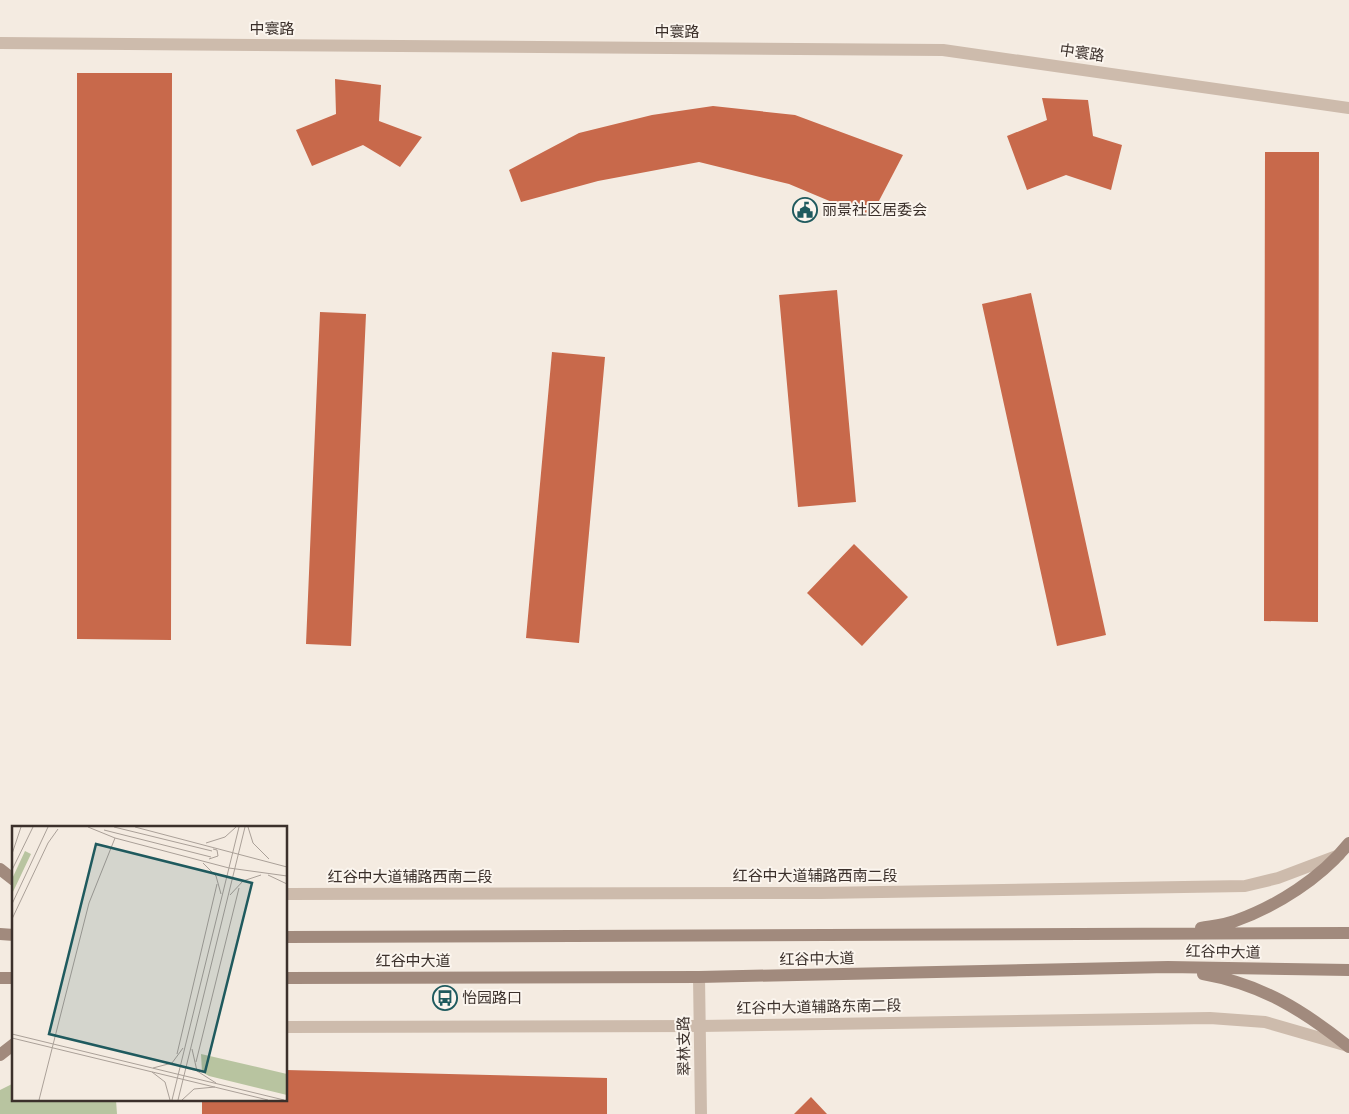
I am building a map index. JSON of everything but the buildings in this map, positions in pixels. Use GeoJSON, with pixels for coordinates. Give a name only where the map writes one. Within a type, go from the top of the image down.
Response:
{"type":"FeatureCollection","features":[{"type":"Feature","properties":{"kind":"main road"},"geometry":{"type":"LineString","coordinates":[[1174,934],[1234,921],[1290,894],[1339,856],[1349,843]]}},
{"type":"Feature","properties":{"kind":"main road","name":"红谷中大道"},"geometry":{"type":"LineString","coordinates":[[288,937],[1349,932]]}},
{"type":"Feature","properties":{"kind":"main road"},"geometry":{"type":"LineString","coordinates":[[1168,967],[1234,979],[1295,1006],[1349,1047]]}},
{"type":"Feature","properties":{"kind":"main road","name":"红谷中大道"},"geometry":{"type":"LineString","coordinates":[[288,978],[699,977],[1168,967],[1349,970]]}},
{"type":"Feature","properties":{"kind":"main road"},"geometry":{"type":"LineString","coordinates":[[0,1056],[12,1046]]}},
{"type":"Feature","properties":{"kind":"street","name":"中寰路"},"geometry":{"type":"LineString","coordinates":[[0,43],[944,50],[1349,108]]}},
{"type":"Feature","properties":{"kind":"street","name":"红谷中大道辅路西南二段"},"geometry":{"type":"LineString","coordinates":[[288,894],[822,892],[1245,886],[1278,878],[1339,856]]}},
{"type":"Feature","properties":{"kind":"street","name":"翠林支路"},"geometry":{"type":"LineString","coordinates":[[699,977],[701,1114]]}},
{"type":"Feature","properties":{"kind":"street","name":"红谷中大道辅路东南二段"},"geometry":{"type":"LineString","coordinates":[[288,1027],[700,1026],[1210,1018],[1265,1022],[1349,1047]]}},
{"type":"Feature","properties":{"kind":"green space"},"geometry":{"type":"Polygon","coordinates":[[[12,1084],[12,1102],[116,1102],[117,1114],[0,1114],[0,1090],[12,1084]]]}},
{"type":"Feature","properties":{"kind":"place","name":"丽景社区居委会"},"geometry":{"type":"Point","coordinates":[805,210]}},
{"type":"Feature","properties":{"kind":"place","name":"怡园路口"},"geometry":{"type":"Point","coordinates":[445,998]}}]}
